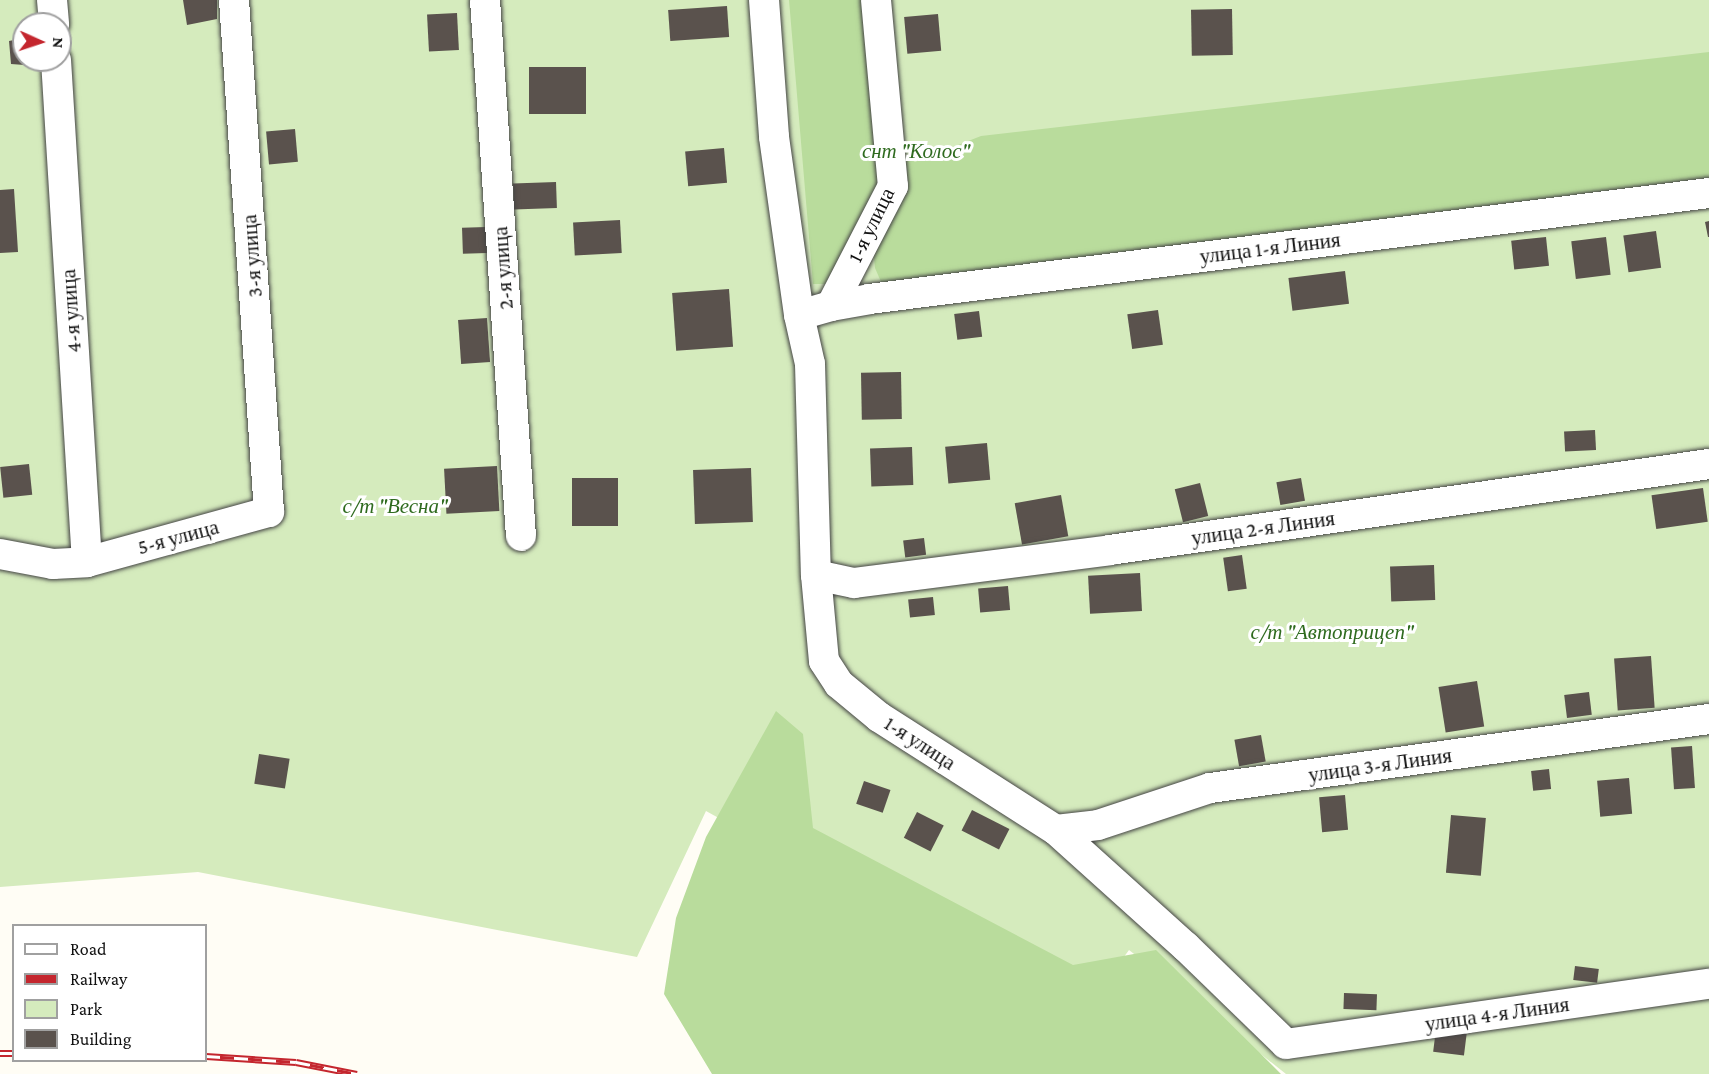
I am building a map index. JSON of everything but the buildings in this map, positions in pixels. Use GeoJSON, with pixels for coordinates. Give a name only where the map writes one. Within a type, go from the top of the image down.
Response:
{"type":"FeatureCollection","features":[{"type":"Feature","properties":{"kind":"street","name":"3-я улица"},"geometry":{"type":"LineString","coordinates":[[234,0],[269,512]]}},
{"type":"Feature","properties":{"kind":"street","name":"2-я улица"},"geometry":{"type":"LineString","coordinates":[[485,0],[521,536]]}},
{"type":"Feature","properties":{"kind":"street","name":"1-я улица"},"geometry":{"type":"LineString","coordinates":[[764,0],[774,137],[799,315],[810,364],[816,576],[824,661],[839,684],[879,717],[1056,830],[1186,947],[1286,1044]]}},
{"type":"Feature","properties":{"kind":"street","name":"1-я улица"},"geometry":{"type":"LineString","coordinates":[[831,306],[893,186],[876,0]]}},
{"type":"Feature","properties":{"kind":"street","name":"4-я улица"},"geometry":{"type":"LineString","coordinates":[[57,72],[87,562]]}},
{"type":"Feature","properties":{"kind":"street","name":"улица 1-я Линия"},"geometry":{"type":"LineString","coordinates":[[831,306],[869,299],[1709,193]]}},
{"type":"Feature","properties":{"kind":"street"},"geometry":{"type":"LineString","coordinates":[[799,315],[831,306]]}},
{"type":"Feature","properties":{"kind":"street","name":"улица 2-я Линия"},"geometry":{"type":"LineString","coordinates":[[816,576],[854,583],[1110,550],[1709,464]]}},
{"type":"Feature","properties":{"kind":"street","name":"5-я улица"},"geometry":{"type":"LineString","coordinates":[[0,554],[53,564],[87,562],[269,512]]}},
{"type":"Feature","properties":{"kind":"street","name":"улица 3-я Линия"},"geometry":{"type":"LineString","coordinates":[[1056,830],[1098,825],[1210,788],[1709,719]]}},
{"type":"Feature","properties":{"kind":"street","name":"улица 4-я Линия"},"geometry":{"type":"LineString","coordinates":[[1286,1044],[1709,984]]}},
{"type":"Feature","properties":{"kind":"green space"},"geometry":{"type":"Polygon","coordinates":[[[0,0],[1709,0],[1709,1074],[1286,1074],[1129,950],[1080,1017],[706,811],[637,957],[198,872],[0,887],[0,0]]]}},
{"type":"Feature","properties":{"kind":"green space"},"geometry":{"type":"Polygon","coordinates":[[[789,0],[878,0],[885,144],[915,162],[981,136],[1709,52],[1709,183],[882,284],[875,268],[873,248],[829,284],[813,284],[789,0]]]}},
{"type":"Feature","properties":{"kind":"green space"},"geometry":{"type":"Polygon","coordinates":[[[776,711],[803,734],[813,828],[1073,965],[1156,950],[1281,1074],[712,1074],[664,994],[676,918],[706,837],[776,711]]]}},
{"type":"Feature","properties":{"kind":"railway"},"geometry":{"type":"LineString","coordinates":[[0,1053],[12,1053]]}},
{"type":"Feature","properties":{"kind":"railway"},"geometry":{"type":"LineString","coordinates":[[207,1056],[296,1062],[357,1074]]}},
{"type":"Feature","properties":{"kind":"park label","name":"снт \"Колос\""},"geometry":{"type":"Point","coordinates":[916,151]}},
{"type":"Feature","properties":{"kind":"park label","name":"с/т \"Весна\""},"geometry":{"type":"Point","coordinates":[395,506]}},
{"type":"Feature","properties":{"kind":"park label","name":"с/т \"Автоприцеп\""},"geometry":{"type":"Point","coordinates":[1332,632]}}]}
